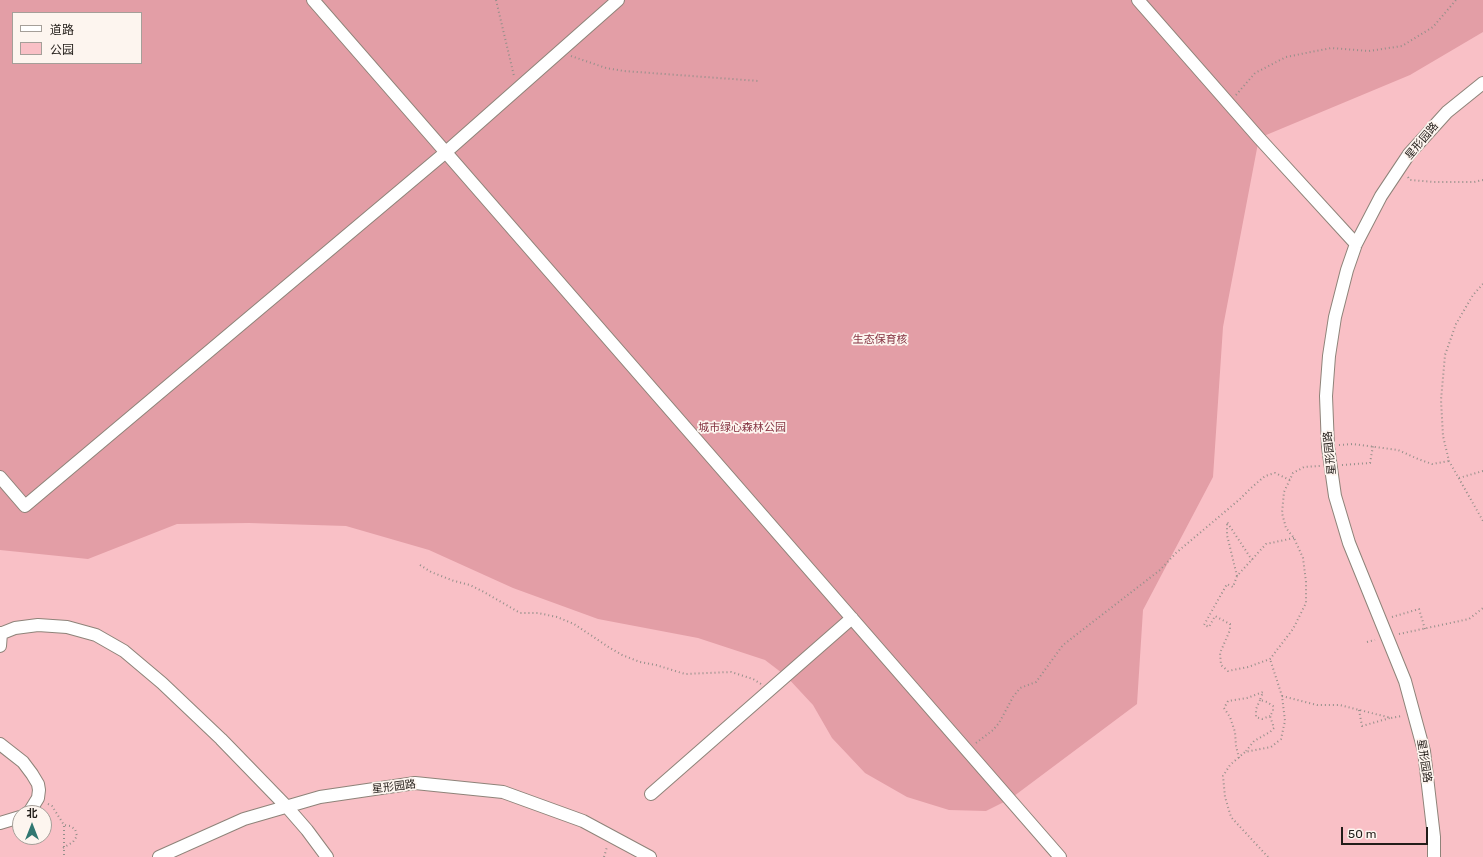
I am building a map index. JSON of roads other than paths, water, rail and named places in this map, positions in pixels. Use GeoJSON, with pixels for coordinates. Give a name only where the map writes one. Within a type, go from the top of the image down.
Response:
{"type":"FeatureCollection","features":[{"type":"Feature","properties":{"kind":"street"},"geometry":{"type":"LineString","coordinates":[[313,0],[1060,857]]}},
{"type":"Feature","properties":{"kind":"street"},"geometry":{"type":"LineString","coordinates":[[0,477],[25,506],[446,152],[618,0]]}},
{"type":"Feature","properties":{"kind":"street"},"geometry":{"type":"LineString","coordinates":[[1138,0],[1228,103],[1356,244]]}},
{"type":"Feature","properties":{"kind":"street","name":"星形园路"},"geometry":{"type":"LineString","coordinates":[[1434,857],[1434,837],[1424,751],[1405,681],[1349,543],[1335,496],[1328,447],[1326,396],[1329,356],[1335,317],[1347,270],[1356,244],[1381,196],[1409,154],[1446,112],[1483,83]]}},
{"type":"Feature","properties":{"kind":"street"},"geometry":{"type":"LineString","coordinates":[[651,794],[852,618]]}},
{"type":"Feature","properties":{"kind":"street"},"geometry":{"type":"LineString","coordinates":[[0,646],[1,634],[15,628],[38,625],[67,627],[96,635],[124,651],[162,683],[222,739],[287,807],[307,830],[327,857]]}},
{"type":"Feature","properties":{"kind":"street"},"geometry":{"type":"LineString","coordinates":[[0,744],[23,762],[32,774],[39,790],[38,798],[34,805]]}},
{"type":"Feature","properties":{"kind":"street","name":"星形园路"},"geometry":{"type":"LineString","coordinates":[[159,857],[244,819],[320,797],[415,783],[504,792],[583,821],[650,857]]}},
{"type":"Feature","properties":{"kind":"street"},"geometry":{"type":"LineString","coordinates":[[0,823],[12,819]]}},
{"type":"Feature","properties":{"kind":"park label","name":"生态保育核"},"geometry":{"type":"Point","coordinates":[880,340]}},
{"type":"Feature","properties":{"kind":"park label","name":"城市绿心森林公园"},"geometry":{"type":"Point","coordinates":[742,428]}}]}
